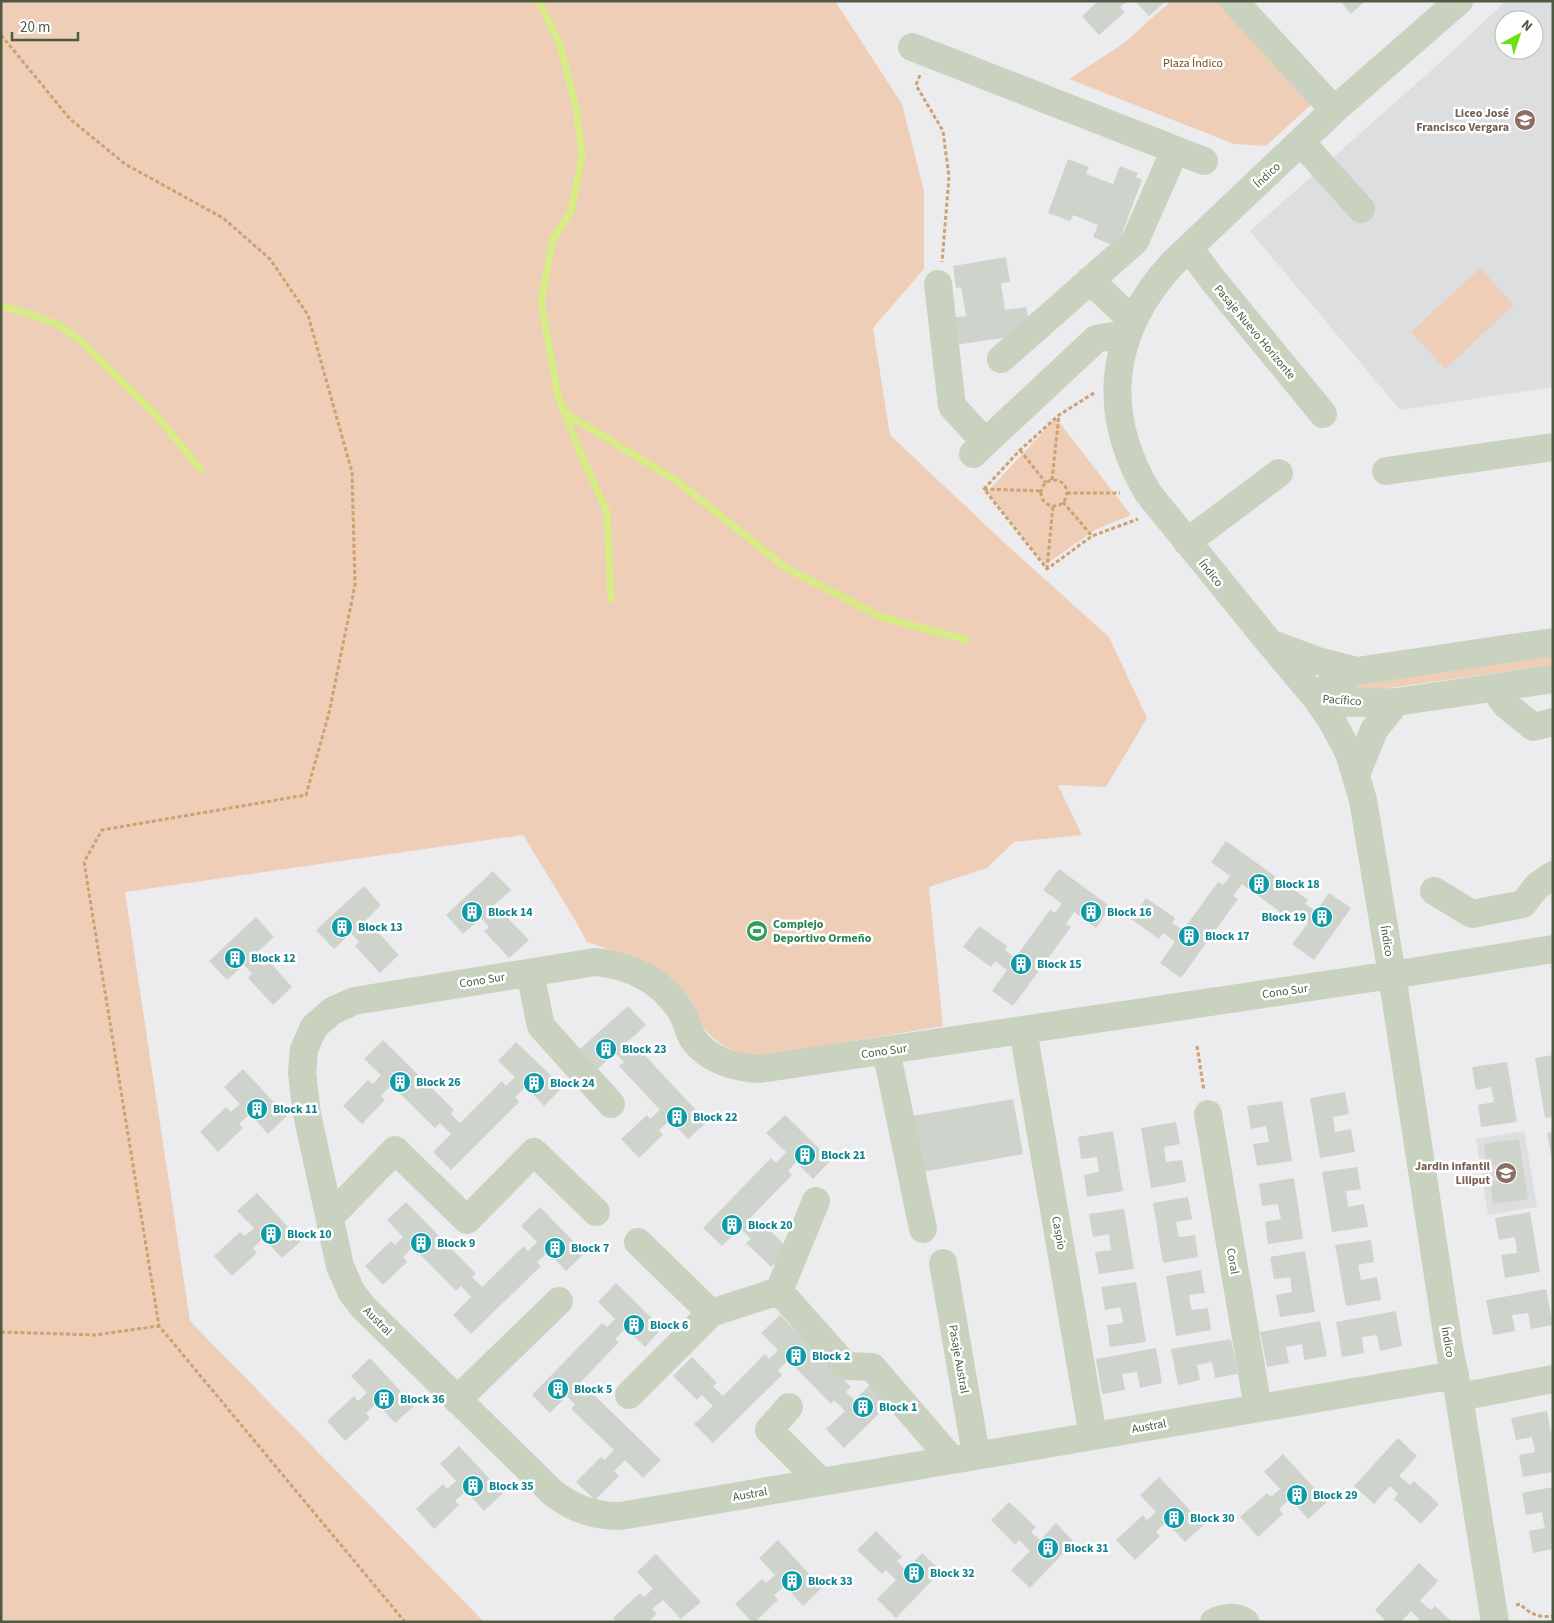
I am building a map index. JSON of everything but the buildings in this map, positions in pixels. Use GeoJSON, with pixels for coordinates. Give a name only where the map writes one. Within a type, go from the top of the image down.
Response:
{"type":"FeatureCollection","features":[{"type":"Feature","properties":{"kind":"street"},"geometry":{"type":"LineString","coordinates":[[1234,1],[1334,110]]}},
{"type":"Feature","properties":{"kind":"street","name":"Índico"},"geometry":{"type":"LineString","coordinates":[[1459,1],[1334,110],[1157,281],[1143,300],[1130,327],[1118,378],[1119,418],[1124,439],[1138,476],[1155,502],[1187,542],[1317,699],[1332,721],[1349,753],[1356,775],[1363,800],[1392,975],[1449,1347],[1495,1622]]}},
{"type":"Feature","properties":{"kind":"street"},"geometry":{"type":"LineString","coordinates":[[920,50],[1204,161]]}},
{"type":"Feature","properties":{"kind":"street"},"geometry":{"type":"LineString","coordinates":[[1301,142],[1361,209]]}},
{"type":"Feature","properties":{"kind":"street"},"geometry":{"type":"LineString","coordinates":[[1001,360],[1135,241],[1175,150]]}},
{"type":"Feature","properties":{"kind":"street","name":"Pasaje Nuevo Horizonte"},"geometry":{"type":"LineString","coordinates":[[1189,248],[1323,414]]}},
{"type":"Feature","properties":{"kind":"street"},"geometry":{"type":"LineString","coordinates":[[938,284],[952,406],[979,448],[1096,339],[1130,327],[1090,280]]}},
{"type":"Feature","properties":{"kind":"street"},"geometry":{"type":"LineString","coordinates":[[1386,471],[1553,447]]}},
{"type":"Feature","properties":{"kind":"street"},"geometry":{"type":"LineString","coordinates":[[1187,542],[1279,474]]}},
{"type":"Feature","properties":{"kind":"street"},"geometry":{"type":"LineString","coordinates":[[1269,642],[1318,661],[1357,671]]}},
{"type":"Feature","properties":{"kind":"street","name":"Pacífico"},"geometry":{"type":"LineString","coordinates":[[1317,699],[1330,684],[1357,671],[1553,642]]}},
{"type":"Feature","properties":{"kind":"street","name":"Pacífico"},"geometry":{"type":"LineString","coordinates":[[1317,699],[1338,703],[1396,702],[1553,679]]}},
{"type":"Feature","properties":{"kind":"street"},"geometry":{"type":"LineString","coordinates":[[1494,688],[1506,705],[1533,727],[1553,722]]}},
{"type":"Feature","properties":{"kind":"street"},"geometry":{"type":"LineString","coordinates":[[1356,775],[1374,730],[1396,702]]}},
{"type":"Feature","properties":{"kind":"street"},"geometry":{"type":"LineString","coordinates":[[1434,891],[1472,914],[1523,904],[1537,886],[1553,875]]}},
{"type":"Feature","properties":{"kind":"street","name":"Cono Sur"},"geometry":{"type":"LineString","coordinates":[[302,1073],[304,1049],[314,1028],[332,1011],[342,1005],[354,1001],[594,962],[609,963],[638,972],[651,979],[681,1012],[692,1038],[704,1051],[718,1060],[734,1066],[754,1069],[773,1068],[1553,949]]}},
{"type":"Feature","properties":{"kind":"street"},"geometry":{"type":"LineString","coordinates":[[530,973],[541,1026],[611,1104]]}},
{"type":"Feature","properties":{"kind":"street","name":"Caspio"},"geometry":{"type":"LineString","coordinates":[[1023,1030],[1093,1436]]}},
{"type":"Feature","properties":{"kind":"street"},"geometry":{"type":"LineString","coordinates":[[886,1050],[924,1229]]}},
{"type":"Feature","properties":{"kind":"street","name":"Austral"},"geometry":{"type":"LineString","coordinates":[[302,1073],[307,1114],[340,1266],[352,1293],[363,1307],[552,1493],[566,1503],[594,1514],[620,1516],[1258,1408],[1457,1386],[1553,1379]]}},
{"type":"Feature","properties":{"kind":"street","name":"Coral"},"geometry":{"type":"LineString","coordinates":[[1208,1114],[1258,1408]]}},
{"type":"Feature","properties":{"kind":"street"},"geometry":{"type":"LineString","coordinates":[[330,1217],[395,1150],[467,1220],[534,1152],[596,1212]]}},
{"type":"Feature","properties":{"kind":"street"},"geometry":{"type":"LineString","coordinates":[[629,1395],[711,1313],[779,1291],[816,1201]]}},
{"type":"Feature","properties":{"kind":"street"},"geometry":{"type":"LineString","coordinates":[[638,1242],[711,1313]]}},
{"type":"Feature","properties":{"kind":"street","name":"Pasaje Austral"},"geometry":{"type":"LineString","coordinates":[[943,1263],[964,1457]]}},
{"type":"Feature","properties":{"kind":"street"},"geometry":{"type":"LineString","coordinates":[[779,1291],[846,1366],[872,1367],[964,1457]]}},
{"type":"Feature","properties":{"kind":"street"},"geometry":{"type":"LineString","coordinates":[[457,1400],[559,1301]]}},
{"type":"Feature","properties":{"kind":"street"},"geometry":{"type":"LineString","coordinates":[[789,1408],[769,1430],[821,1482]]}},
{"type":"Feature","properties":{"kind":"street"},"geometry":{"type":"LineString","coordinates":[[1214,1622],[1223,1618],[1241,1619],[1245,1622]]}},
{"type":"Feature","properties":{"kind":"path"},"geometry":{"type":"LineString","coordinates":[[1,35],[70,120],[126,164],[223,218],[270,259],[308,315],[352,472],[356,585],[329,713],[306,795],[102,830],[84,862],[158,1326],[406,1622]]}},
{"type":"Feature","properties":{"kind":"path"},"geometry":{"type":"LineString","coordinates":[[920,50],[916,84],[943,131],[949,177],[942,260],[938,284]]}},
{"type":"Feature","properties":{"kind":"path"},"geometry":{"type":"LineString","coordinates":[[984,490],[1020,450],[1059,415],[1118,378]]}},
{"type":"Feature","properties":{"kind":"path"},"geometry":{"type":"LineString","coordinates":[[1052,480],[1059,415]]}},
{"type":"Feature","properties":{"kind":"path"},"geometry":{"type":"LineString","coordinates":[[1020,450],[1046,482]]}},
{"type":"Feature","properties":{"kind":"path"},"geometry":{"type":"LineString","coordinates":[[1052,480],[1060,482],[1066,488],[1067,493],[1063,502],[1057,505],[1052,505],[1043,500],[1041,491],[1046,482],[1052,480]]}},
{"type":"Feature","properties":{"kind":"path"},"geometry":{"type":"LineString","coordinates":[[984,490],[1041,491]]}},
{"type":"Feature","properties":{"kind":"path"},"geometry":{"type":"LineString","coordinates":[[984,490],[1047,569]]}},
{"type":"Feature","properties":{"kind":"path"},"geometry":{"type":"LineString","coordinates":[[1067,493],[1155,502]]}},
{"type":"Feature","properties":{"kind":"path"},"geometry":{"type":"LineString","coordinates":[[1063,502],[1092,536]]}},
{"type":"Feature","properties":{"kind":"path"},"geometry":{"type":"LineString","coordinates":[[1047,569],[1092,536],[1155,502]]}},
{"type":"Feature","properties":{"kind":"path"},"geometry":{"type":"LineString","coordinates":[[1047,569],[1052,505]]}},
{"type":"Feature","properties":{"kind":"path"},"geometry":{"type":"LineString","coordinates":[[1197,1046],[1201,1073]]}},
{"type":"Feature","properties":{"kind":"path"},"geometry":{"type":"LineString","coordinates":[[1,1332],[95,1335],[158,1326]]}},
{"type":"Feature","properties":{"kind":"shaded area"},"geometry":{"type":"Polygon","coordinates":[[[1506,1],[1553,1],[1553,387],[1400,410],[1250,231],[1443,60],[1494,12],[1494,60],[1544,60],[1544,10],[1496,10],[1506,1]]]}},
{"type":"Feature","properties":{"kind":"shaded area","name":"Jardin infantil Liliput"},"geometry":{"type":"Polygon","coordinates":[[[1524,1131],[1537,1207],[1488,1215],[1476,1139],[1524,1131]]]}},
{"type":"Feature","properties":{"kind":"green space"},"geometry":{"type":"Polygon","coordinates":[[[1,1],[835,1],[902,104],[924,191],[924,269],[873,328],[890,435],[1009,547],[1109,637],[1147,718],[1106,787],[1058,785],[1082,835],[1014,842],[987,868],[929,887],[943,1026],[770,1055],[750,1055],[733,1050],[710,1035],[610,950],[587,942],[523,835],[125,892],[190,1321],[484,1622],[1,1622],[1,1]]]}},
{"type":"Feature","properties":{"kind":"green space","name":"Plaza Índico"},"geometry":{"type":"Polygon","coordinates":[[[1171,1],[1220,1],[1313,103],[1266,146],[1234,144],[1069,79],[1124,43],[1171,1]]]}},
{"type":"Feature","properties":{"kind":"green space"},"geometry":{"type":"Polygon","coordinates":[[[1480,268],[1514,305],[1445,369],[1411,332],[1480,268]]]}},
{"type":"Feature","properties":{"kind":"green space"},"geometry":{"type":"Polygon","coordinates":[[[1056,418],[1131,515],[1095,530],[1045,565],[987,492],[1056,418]]]}},
{"type":"Feature","properties":{"kind":"green space"},"geometry":{"type":"Polygon","coordinates":[[[1553,655],[1553,665],[1339,695],[1339,686],[1553,655]]]}},
{"type":"Feature","properties":{"kind":"waterway"},"geometry":{"type":"LineString","coordinates":[[539,1],[560,45],[576,108],[582,155],[571,211],[553,239],[541,302],[558,396],[579,450],[607,512],[611,599]]}},
{"type":"Feature","properties":{"kind":"waterway"},"geometry":{"type":"LineString","coordinates":[[1,306],[59,325],[82,342],[155,414],[201,470]]}},
{"type":"Feature","properties":{"kind":"waterway"},"geometry":{"type":"LineString","coordinates":[[565,413],[677,481],[786,568],[881,617],[967,640]]}},
{"type":"Feature","properties":{"kind":"place","name":"Liceo José Francisco Vergara"},"geometry":{"type":"Point","coordinates":[1525,120]}},
{"type":"Feature","properties":{"kind":"place","name":"Block 18"},"geometry":{"type":"Point","coordinates":[1259,884]}},
{"type":"Feature","properties":{"kind":"place","name":"Block 14"},"geometry":{"type":"Point","coordinates":[472,912]}},
{"type":"Feature","properties":{"kind":"place","name":"Block 16"},"geometry":{"type":"Point","coordinates":[1091,912]}},
{"type":"Feature","properties":{"kind":"place","name":"Block 19"},"geometry":{"type":"Point","coordinates":[1322,917]}},
{"type":"Feature","properties":{"kind":"place","name":"Block 13"},"geometry":{"type":"Point","coordinates":[342,927]}},
{"type":"Feature","properties":{"kind":"place","name":"Complejo Deportivo Ormeño"},"geometry":{"type":"Point","coordinates":[757,931]}},
{"type":"Feature","properties":{"kind":"place","name":"Block 17"},"geometry":{"type":"Point","coordinates":[1189,936]}},
{"type":"Feature","properties":{"kind":"place","name":"Block 12"},"geometry":{"type":"Point","coordinates":[235,958]}},
{"type":"Feature","properties":{"kind":"place","name":"Block 15"},"geometry":{"type":"Point","coordinates":[1021,964]}},
{"type":"Feature","properties":{"kind":"place","name":"Block 23"},"geometry":{"type":"Point","coordinates":[606,1049]}},
{"type":"Feature","properties":{"kind":"place","name":"Block 26"},"geometry":{"type":"Point","coordinates":[400,1082]}},
{"type":"Feature","properties":{"kind":"place","name":"Block 24"},"geometry":{"type":"Point","coordinates":[534,1083]}},
{"type":"Feature","properties":{"kind":"place","name":"Block 11"},"geometry":{"type":"Point","coordinates":[257,1109]}},
{"type":"Feature","properties":{"kind":"place","name":"Block 22"},"geometry":{"type":"Point","coordinates":[677,1117]}},
{"type":"Feature","properties":{"kind":"place","name":"Block 21"},"geometry":{"type":"Point","coordinates":[805,1155]}},
{"type":"Feature","properties":{"kind":"place","name":"Jardin infantil Liliput"},"geometry":{"type":"Point","coordinates":[1506,1173]}},
{"type":"Feature","properties":{"kind":"place","name":"Block 20"},"geometry":{"type":"Point","coordinates":[732,1225]}},
{"type":"Feature","properties":{"kind":"place","name":"Block 10"},"geometry":{"type":"Point","coordinates":[271,1234]}},
{"type":"Feature","properties":{"kind":"place","name":"Block 9"},"geometry":{"type":"Point","coordinates":[421,1243]}},
{"type":"Feature","properties":{"kind":"place","name":"Block 7"},"geometry":{"type":"Point","coordinates":[555,1248]}},
{"type":"Feature","properties":{"kind":"place","name":"Block 6"},"geometry":{"type":"Point","coordinates":[634,1325]}},
{"type":"Feature","properties":{"kind":"place","name":"Block 2"},"geometry":{"type":"Point","coordinates":[796,1356]}},
{"type":"Feature","properties":{"kind":"place","name":"Block 5"},"geometry":{"type":"Point","coordinates":[558,1389]}},
{"type":"Feature","properties":{"kind":"place","name":"Block 36"},"geometry":{"type":"Point","coordinates":[384,1399]}},
{"type":"Feature","properties":{"kind":"place","name":"Block 1"},"geometry":{"type":"Point","coordinates":[863,1407]}},
{"type":"Feature","properties":{"kind":"place","name":"Block 35"},"geometry":{"type":"Point","coordinates":[473,1486]}},
{"type":"Feature","properties":{"kind":"place","name":"Block 29"},"geometry":{"type":"Point","coordinates":[1297,1495]}},
{"type":"Feature","properties":{"kind":"place","name":"Block 30"},"geometry":{"type":"Point","coordinates":[1174,1518]}},
{"type":"Feature","properties":{"kind":"place","name":"Block 31"},"geometry":{"type":"Point","coordinates":[1048,1548]}},
{"type":"Feature","properties":{"kind":"place","name":"Block 32"},"geometry":{"type":"Point","coordinates":[914,1573]}},
{"type":"Feature","properties":{"kind":"place","name":"Block 33"},"geometry":{"type":"Point","coordinates":[792,1581]}}]}
